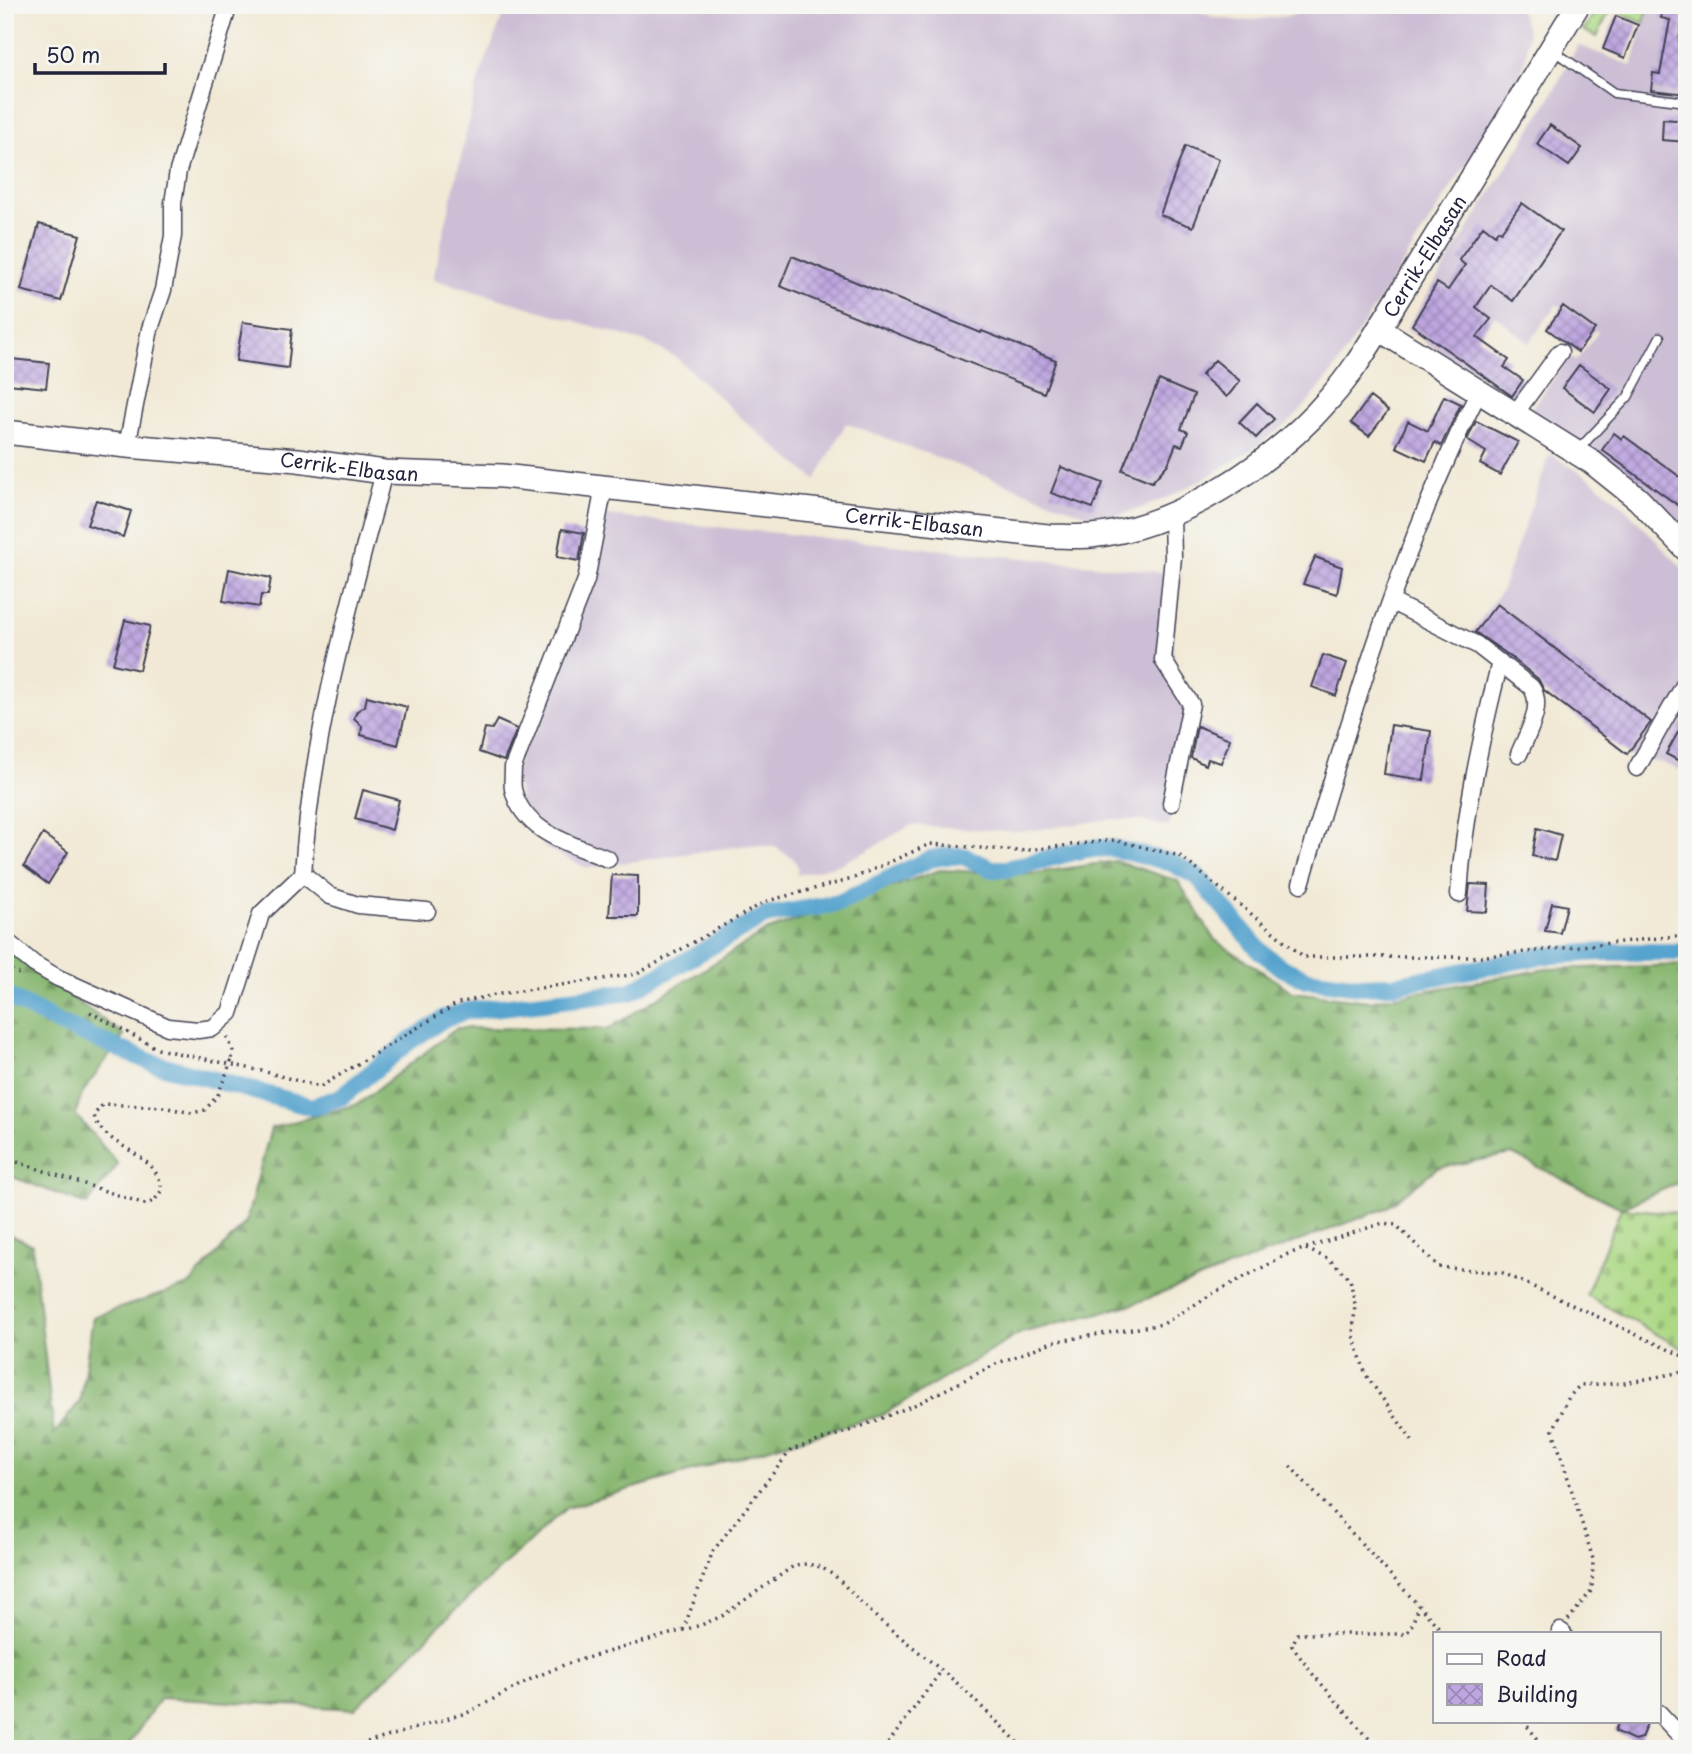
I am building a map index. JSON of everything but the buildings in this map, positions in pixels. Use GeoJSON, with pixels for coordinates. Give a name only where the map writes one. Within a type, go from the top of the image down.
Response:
{"type":"FeatureCollection","features":[{"type":"Feature","properties":{"kind":"main road","name":"Cerrik-Elbasan"},"geometry":{"type":"LineString","coordinates":[[5,432],[127,446],[298,460],[384,472],[502,476],[1048,536],[1092,536],[1171,515],[1222,487],[1295,434],[1349,376],[1576,10]]}},
{"type":"Feature","properties":{"kind":"main road"},"geometry":{"type":"LineString","coordinates":[[1379,329],[1593,463],[1639,499],[1687,550]]}},
{"type":"Feature","properties":{"kind":"street"},"geometry":{"type":"LineString","coordinates":[[127,446],[150,329],[163,290],[173,236],[177,171],[229,5]]}},
{"type":"Feature","properties":{"kind":"street"},"geometry":{"type":"LineString","coordinates":[[1514,415],[1560,352]]}},
{"type":"Feature","properties":{"kind":"street"},"geometry":{"type":"LineString","coordinates":[[1301,884],[1345,733],[1392,602],[1445,458],[1479,391]]}},
{"type":"Feature","properties":{"kind":"street"},"geometry":{"type":"LineString","coordinates":[[5,940],[34,964],[58,978],[169,1027],[198,1030],[214,1028],[230,1013],[261,914],[303,874],[310,811],[332,676],[384,472]]}},
{"type":"Feature","properties":{"kind":"street"},"geometry":{"type":"LineString","coordinates":[[604,487],[586,580],[513,767],[513,789],[527,818],[542,831],[608,859]]}},
{"type":"Feature","properties":{"kind":"street"},"geometry":{"type":"LineString","coordinates":[[1171,515],[1173,556],[1163,660],[1191,704],[1171,803]]}},
{"type":"Feature","properties":{"kind":"street"},"geometry":{"type":"LineString","coordinates":[[1392,602],[1477,645],[1531,687],[1538,700],[1520,754]]}},
{"type":"Feature","properties":{"kind":"street"},"geometry":{"type":"LineString","coordinates":[[1459,894],[1462,853],[1472,790],[1500,662]]}},
{"type":"Feature","properties":{"kind":"street"},"geometry":{"type":"LineString","coordinates":[[1637,768],[1687,680]]}},
{"type":"Feature","properties":{"kind":"street"},"geometry":{"type":"LineString","coordinates":[[303,874],[330,896],[358,905],[427,911]]}},
{"type":"Feature","properties":{"kind":"street"},"geometry":{"type":"LineString","coordinates":[[1660,1714],[1687,1743]]}},
{"type":"Feature","properties":{"kind":"lane"},"geometry":{"type":"LineString","coordinates":[[1551,49],[1614,93],[1687,102]]}},
{"type":"Feature","properties":{"kind":"lane"},"geometry":{"type":"LineString","coordinates":[[1576,453],[1628,397],[1660,337]]}},
{"type":"Feature","properties":{"kind":"path"},"geometry":{"type":"LineString","coordinates":[[88,1011],[158,1048],[320,1087],[458,1003],[499,994],[637,974],[767,901],[852,879],[930,845],[1019,851],[1114,840],[1180,856],[1304,957],[1478,957],[1687,935]]}},
{"type":"Feature","properties":{"kind":"path"},"geometry":{"type":"LineString","coordinates":[[5,967],[29,979]]}},
{"type":"Feature","properties":{"kind":"path"},"geometry":{"type":"LineString","coordinates":[[5,1156],[121,1198],[145,1204],[155,1201],[162,1190],[161,1180],[153,1168],[96,1124],[94,1115],[103,1104],[163,1107],[192,1113],[205,1110],[218,1095],[233,1050],[229,1038],[214,1028]]}},
{"type":"Feature","properties":{"kind":"path"},"geometry":{"type":"LineString","coordinates":[[683,1630],[713,1551],[791,1450],[852,1430],[919,1403],[998,1363],[1052,1342],[1163,1324],[1256,1269],[1304,1248],[1383,1223],[1396,1225],[1439,1267],[1503,1273],[1685,1357],[1687,1370],[1625,1383],[1580,1385],[1569,1397],[1553,1430],[1593,1559],[1592,1590],[1562,1632]]}},
{"type":"Feature","properties":{"kind":"path"},"geometry":{"type":"LineString","coordinates":[[1304,1248],[1329,1259],[1350,1279],[1355,1304],[1353,1335],[1366,1376],[1413,1442]]}},
{"type":"Feature","properties":{"kind":"path"},"geometry":{"type":"LineString","coordinates":[[1290,1466],[1443,1632]]}},
{"type":"Feature","properties":{"kind":"path"},"geometry":{"type":"LineString","coordinates":[[347,1749],[469,1712],[566,1664],[722,1616],[796,1565],[807,1564],[821,1567],[835,1576],[895,1633],[943,1670],[1025,1749]]}},
{"type":"Feature","properties":{"kind":"path"},"geometry":{"type":"LineString","coordinates":[[1378,1749],[1292,1646],[1297,1634],[1406,1634],[1413,1623],[1418,1605]]}},
{"type":"Feature","properties":{"kind":"path"},"geometry":{"type":"LineString","coordinates":[[884,1749],[943,1670]]}},
{"type":"Feature","properties":{"kind":"path"},"geometry":{"type":"LineString","coordinates":[[1525,1722],[1546,1749]]}},
{"type":"Feature","properties":{"kind":"shaded area"},"geometry":{"type":"Polygon","coordinates":[[[507,5],[1183,5],[1213,17],[1240,21],[1287,16],[1325,5],[1514,5],[1521,12],[1528,32],[1526,56],[1516,91],[1495,119],[1335,369],[1312,398],[1292,420],[1214,473],[1173,495],[1113,517],[1088,515],[846,423],[816,480],[750,426],[677,358],[646,342],[433,279],[478,81],[507,5]]]}},
{"type":"Feature","properties":{"kind":"shaded area"},"geometry":{"type":"Polygon","coordinates":[[[1649,5],[1687,5],[1687,537],[1528,413],[1570,356],[1576,361],[1598,332],[1557,304],[1529,343],[1495,315],[1457,363],[1406,329],[1550,98],[1578,45],[1632,66],[1649,5]]]}},
{"type":"Feature","properties":{"kind":"shaded area"},"geometry":{"type":"Polygon","coordinates":[[[1550,454],[1588,477],[1622,505],[1687,573],[1687,773],[1660,762],[1635,760],[1468,637],[1502,589],[1550,454]]]}},
{"type":"Feature","properties":{"kind":"shaded area"},"geometry":{"type":"Polygon","coordinates":[[[599,515],[1181,574],[1172,645],[1176,669],[1195,699],[1169,827],[1137,820],[1113,819],[1020,832],[911,825],[838,865],[797,875],[798,867],[793,858],[775,847],[747,845],[587,868],[545,848],[524,821],[515,773],[599,515]]]}},
{"type":"Feature","properties":{"kind":"green space"},"geometry":{"type":"Polygon","coordinates":[[[1600,5],[1649,5],[1644,23],[1610,9],[1597,37],[1583,30],[1600,5]]]}},
{"type":"Feature","properties":{"kind":"green space"},"geometry":{"type":"Polygon","coordinates":[[[1116,861],[1178,881],[1215,940],[1293,992],[1369,1001],[1546,969],[1687,965],[1687,1179],[1621,1208],[1512,1154],[1437,1168],[1386,1208],[1133,1304],[1021,1333],[882,1415],[566,1508],[453,1612],[355,1709],[160,1698],[126,1749],[5,1749],[5,1232],[32,1245],[54,1434],[80,1401],[93,1317],[189,1285],[246,1222],[271,1128],[358,1104],[457,1028],[608,1029],[766,931],[940,870],[1029,874],[1116,861]]]}},
{"type":"Feature","properties":{"kind":"green space"},"geometry":{"type":"Polygon","coordinates":[[[5,949],[124,1035],[83,1092],[75,1114],[118,1164],[87,1205],[5,1174],[5,949]]]}},
{"type":"Feature","properties":{"kind":"green space"},"geometry":{"type":"Polygon","coordinates":[[[1621,1208],[1687,1214],[1687,1351],[1586,1295],[1621,1208]]]}},
{"type":"Feature","properties":{"kind":"waterway"},"geometry":{"type":"LineString","coordinates":[[5,995],[60,1024],[153,1063],[312,1107],[341,1097],[410,1041],[445,1018],[467,1011],[630,992],[765,916],[839,903],[930,859],[946,856],[963,856],[992,869],[1007,869],[1085,849],[1111,848],[1170,862],[1198,877],[1260,951],[1282,968],[1306,979],[1359,986],[1394,985],[1540,956],[1602,952],[1687,952]]}}]}
